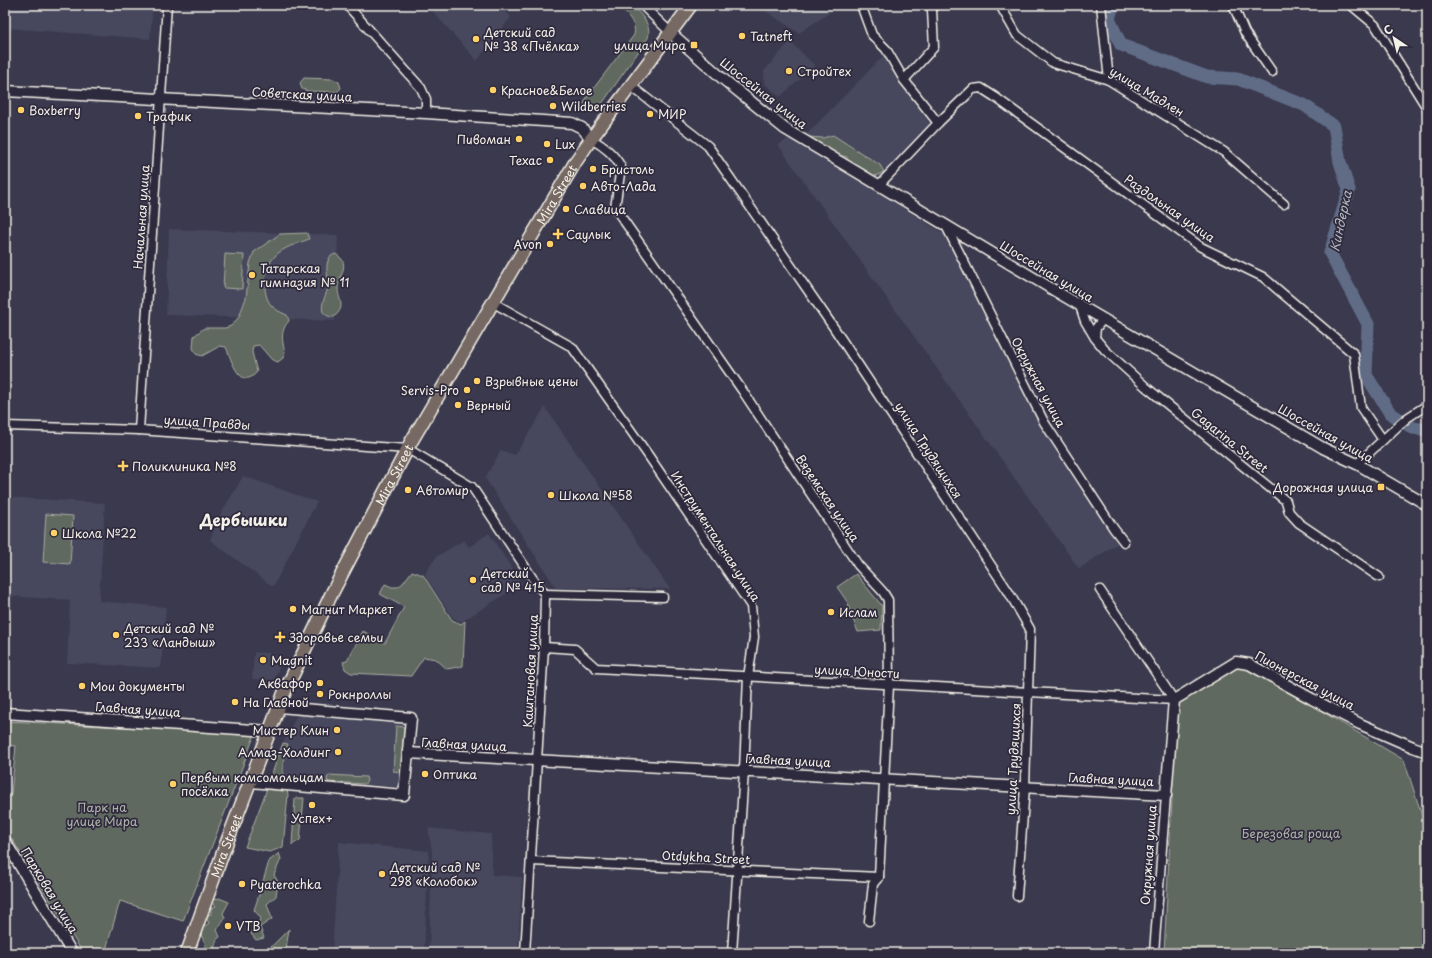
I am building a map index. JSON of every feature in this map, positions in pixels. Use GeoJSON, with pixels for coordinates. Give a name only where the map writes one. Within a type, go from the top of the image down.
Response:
{"type":"FeatureCollection","features":[{"type":"Feature","properties":{"kind":"main road","name":"Mira Street"},"geometry":{"type":"LineString","coordinates":[[187,953],[269,731],[295,669],[332,593],[408,449],[492,302],[591,139],[691,5]]}},
{"type":"Feature","properties":{"kind":"street","name":"Начальная улица"},"geometry":{"type":"LineString","coordinates":[[139,430],[167,5]]}},
{"type":"Feature","properties":{"kind":"street"},"geometry":{"type":"LineString","coordinates":[[346,5],[421,88],[426,99],[426,113]]}},
{"type":"Feature","properties":{"kind":"street"},"geometry":{"type":"LineString","coordinates":[[642,5],[671,33]]}},
{"type":"Feature","properties":{"kind":"street"},"geometry":{"type":"LineString","coordinates":[[861,5],[872,35],[886,49],[904,80],[938,123]]}},
{"type":"Feature","properties":{"kind":"street"},"geometry":{"type":"LineString","coordinates":[[904,80],[934,47],[932,10],[929,5]]}},
{"type":"Feature","properties":{"kind":"street","name":"улица Мадлен"},"geometry":{"type":"LineString","coordinates":[[1000,5],[1018,35],[1053,63],[1109,80],[1224,152],[1284,204]]}},
{"type":"Feature","properties":{"kind":"street"},"geometry":{"type":"LineString","coordinates":[[1101,5],[1109,80]]}},
{"type":"Feature","properties":{"kind":"street"},"geometry":{"type":"LineString","coordinates":[[1233,5],[1246,34],[1272,72]]}},
{"type":"Feature","properties":{"kind":"street"},"geometry":{"type":"LineString","coordinates":[[1351,5],[1375,25],[1427,108]]}},
{"type":"Feature","properties":{"kind":"street","name":"Шоссейная улица"},"geometry":{"type":"LineString","coordinates":[[671,33],[723,79],[785,129],[1080,306],[1316,444],[1357,464],[1427,505]]}},
{"type":"Feature","properties":{"kind":"street","name":"улица Трудящихся"},"geometry":{"type":"LineString","coordinates":[[631,86],[708,146],[834,328],[1008,591],[1030,629],[1025,787],[1017,896]]}},
{"type":"Feature","properties":{"kind":"street","name":"Раздольная улица"},"geometry":{"type":"LineString","coordinates":[[879,185],[938,123],[973,89],[981,88],[1202,247],[1263,277],[1354,354],[1361,408],[1383,440]]}},
{"type":"Feature","properties":{"kind":"street","name":"Советская улица"},"geometry":{"type":"LineString","coordinates":[[5,91],[572,122],[582,128],[591,139]]}},
{"type":"Feature","properties":{"kind":"street","name":"Вяземская улица"},"geometry":{"type":"LineString","coordinates":[[591,139],[618,161],[621,167],[615,208],[742,390],[858,565],[888,600],[889,685],[885,779],[879,877],[873,884],[869,921]]}},
{"type":"Feature","properties":{"kind":"street","name":"Окружная улица"},"geometry":{"type":"LineString","coordinates":[[946,226],[1044,422],[1124,542]]}},
{"type":"Feature","properties":{"kind":"street","name":"Инструментальная улица"},"geometry":{"type":"LineString","coordinates":[[492,302],[572,347],[751,606],[754,637],[748,677],[744,771],[736,870],[732,953]]}},
{"type":"Feature","properties":{"kind":"street","name":"Gagarina Street"},"geometry":{"type":"LineString","coordinates":[[1080,306],[1085,321],[1095,338],[1105,350],[1146,387],[1286,501],[1289,512],[1299,523],[1379,577]]}},
{"type":"Feature","properties":{"kind":"street"},"geometry":{"type":"LineString","coordinates":[[1095,338],[1094,332],[1103,319]]}},
{"type":"Feature","properties":{"kind":"street"},"geometry":{"type":"LineString","coordinates":[[1357,464],[1407,418],[1427,406]]}},
{"type":"Feature","properties":{"kind":"street","name":"улица Правды"},"geometry":{"type":"LineString","coordinates":[[5,426],[139,430],[408,449]]}},
{"type":"Feature","properties":{"kind":"street"},"geometry":{"type":"LineString","coordinates":[[408,449],[472,487],[533,579],[545,594],[663,597]]}},
{"type":"Feature","properties":{"kind":"street"},"geometry":{"type":"LineString","coordinates":[[1100,590],[1174,700]]}},
{"type":"Feature","properties":{"kind":"street","name":"Каштановая улица"},"geometry":{"type":"LineString","coordinates":[[525,953],[532,861],[544,647],[545,594]]}},
{"type":"Feature","properties":{"kind":"street","name":"улица Юности"},"geometry":{"type":"LineString","coordinates":[[544,647],[575,649],[596,668],[1174,700]]}},
{"type":"Feature","properties":{"kind":"street","name":"Пионерская улица"},"geometry":{"type":"LineString","coordinates":[[1174,700],[1236,662],[1249,664],[1360,724],[1427,752]]}},
{"type":"Feature","properties":{"kind":"street","name":"Окружная улица"},"geometry":{"type":"LineString","coordinates":[[1154,953],[1174,700]]}},
{"type":"Feature","properties":{"kind":"street"},"geometry":{"type":"LineString","coordinates":[[251,782],[404,795],[411,718],[279,707]]}},
{"type":"Feature","properties":{"kind":"street","name":"Главная улица"},"geometry":{"type":"LineString","coordinates":[[5,713],[269,731]]}},
{"type":"Feature","properties":{"kind":"street","name":"Главная улица"},"geometry":{"type":"LineString","coordinates":[[408,753],[1166,795]]}},
{"type":"Feature","properties":{"kind":"street","name":"Парковая улица"},"geometry":{"type":"LineString","coordinates":[[5,841],[72,953]]}},
{"type":"Feature","properties":{"kind":"street","name":"Otdykha Street"},"geometry":{"type":"LineString","coordinates":[[532,861],[879,877]]}},
{"type":"Feature","properties":{"kind":"shaded area"},"geometry":{"type":"Polygon","coordinates":[[[5,5],[153,5],[150,39],[5,28],[5,5]]]}},
{"type":"Feature","properties":{"kind":"shaded area","name":"Детский сад № 38 «Пчёлка»"},"geometry":{"type":"Polygon","coordinates":[[[427,5],[500,5],[511,17],[477,61],[427,5]]]}},
{"type":"Feature","properties":{"kind":"shaded area"},"geometry":{"type":"Polygon","coordinates":[[[756,5],[821,5],[831,12],[799,33],[756,5]]]}},
{"type":"Feature","properties":{"kind":"shaded area"},"geometry":{"type":"Polygon","coordinates":[[[790,41],[815,66],[780,97],[764,83],[764,71],[790,41]]]}},
{"type":"Feature","properties":{"kind":"shaded area"},"geometry":{"type":"Polygon","coordinates":[[[889,50],[931,126],[878,181],[805,136],[889,50]]]}},
{"type":"Feature","properties":{"kind":"shaded area"},"geometry":{"type":"Polygon","coordinates":[[[791,137],[944,234],[1042,429],[1118,543],[1079,569],[778,145],[791,137]]]}},
{"type":"Feature","properties":{"kind":"shaded area","name":"Татарская гимназия № 11"},"geometry":{"type":"Polygon","coordinates":[[[169,229],[338,235],[335,321],[166,315],[169,229]]]}},
{"type":"Feature","properties":{"kind":"shaded area","name":"Школа №58"},"geometry":{"type":"Polygon","coordinates":[[[545,407],[670,589],[556,588],[485,478],[501,450],[515,455],[545,407]]]}},
{"type":"Feature","properties":{"kind":"shaded area"},"geometry":{"type":"Polygon","coordinates":[[[243,476],[317,502],[273,587],[210,540],[219,517],[243,476]]]}},
{"type":"Feature","properties":{"kind":"shaded area","name":"Школа №22"},"geometry":{"type":"Polygon","coordinates":[[[5,497],[105,503],[99,601],[166,607],[161,668],[67,663],[70,600],[5,596],[5,497]]]}},
{"type":"Feature","properties":{"kind":"shaded area","name":"Детский сад № 415"},"geometry":{"type":"Polygon","coordinates":[[[489,533],[522,584],[461,622],[453,618],[425,576],[427,570],[437,556],[464,540],[469,547],[489,533]]]}},
{"type":"Feature","properties":{"kind":"shaded area"},"geometry":{"type":"Polygon","coordinates":[[[254,652],[268,653],[282,660],[274,680],[252,679],[254,652]]]}},
{"type":"Feature","properties":{"kind":"shaded area"},"geometry":{"type":"Polygon","coordinates":[[[297,714],[404,722],[401,782],[397,787],[312,780],[270,779],[283,743],[297,714]]]}},
{"type":"Feature","properties":{"kind":"shaded area"},"geometry":{"type":"Polygon","coordinates":[[[428,828],[491,834],[492,875],[522,877],[518,953],[429,953],[432,852],[428,828]]]}},
{"type":"Feature","properties":{"kind":"shaded area","name":"Детский сад № 298 «Колобок»"},"geometry":{"type":"Polygon","coordinates":[[[339,842],[429,851],[424,953],[332,953],[339,842]]]}},
{"type":"Feature","properties":{"kind":"green space"},"geometry":{"type":"Polygon","coordinates":[[[617,5],[632,5],[647,24],[649,33],[648,38],[604,101],[591,113],[585,111],[584,103],[587,97],[634,35],[634,26],[632,22],[617,5]]]}},
{"type":"Feature","properties":{"kind":"green space"},"geometry":{"type":"Polygon","coordinates":[[[304,78],[333,79],[339,82],[341,88],[337,92],[308,91],[302,89],[300,83],[304,78]]]}},
{"type":"Feature","properties":{"kind":"green space"},"geometry":{"type":"Polygon","coordinates":[[[833,135],[880,165],[884,172],[871,178],[847,162],[847,157],[827,152],[809,137],[823,138],[833,135]]]}},
{"type":"Feature","properties":{"kind":"green space"},"geometry":{"type":"Polygon","coordinates":[[[307,233],[309,239],[287,248],[275,256],[266,273],[265,287],[268,300],[274,308],[287,315],[289,321],[283,332],[285,352],[283,358],[278,362],[272,360],[259,345],[253,346],[252,352],[257,372],[251,377],[246,378],[237,372],[226,347],[220,346],[202,356],[196,354],[193,348],[194,336],[204,328],[225,328],[231,326],[239,317],[246,298],[250,263],[254,252],[280,234],[307,233]]]}},
{"type":"Feature","properties":{"kind":"green space"},"geometry":{"type":"Polygon","coordinates":[[[225,254],[244,255],[242,289],[223,288],[225,254]]]}},
{"type":"Feature","properties":{"kind":"green space"},"geometry":{"type":"Polygon","coordinates":[[[335,254],[340,257],[344,265],[338,288],[341,306],[340,310],[334,317],[325,314],[322,309],[328,287],[327,264],[331,256],[335,254]]]}},
{"type":"Feature","properties":{"kind":"green space"},"geometry":{"type":"Polygon","coordinates":[[[46,514],[73,516],[70,564],[43,562],[46,514]]]}},
{"type":"Feature","properties":{"kind":"green space"},"geometry":{"type":"Polygon","coordinates":[[[412,571],[423,575],[452,620],[461,624],[465,621],[463,666],[447,669],[436,659],[424,657],[411,676],[351,673],[345,669],[343,662],[347,661],[363,631],[385,643],[404,607],[380,594],[385,584],[392,587],[398,587],[412,571]]]}},
{"type":"Feature","properties":{"kind":"green space"},"geometry":{"type":"Polygon","coordinates":[[[856,574],[882,606],[881,630],[858,632],[848,603],[837,587],[856,574]]]}},
{"type":"Feature","properties":{"kind":"green space","name":"Березовая роща"},"geometry":{"type":"Polygon","coordinates":[[[1242,664],[1404,760],[1427,831],[1427,953],[1164,953],[1177,704],[1242,664]]]}},
{"type":"Feature","properties":{"kind":"green space","name":"Парк на улице Мира"},"geometry":{"type":"Polygon","coordinates":[[[5,721],[255,734],[183,921],[120,901],[105,953],[83,953],[5,828],[5,795],[11,794],[16,746],[5,745],[5,721]]]}},
{"type":"Feature","properties":{"kind":"green space"},"geometry":{"type":"Polygon","coordinates":[[[396,726],[404,727],[402,772],[393,771],[396,726]]]}},
{"type":"Feature","properties":{"kind":"green space"},"geometry":{"type":"Polygon","coordinates":[[[283,743],[288,744],[283,763],[283,777],[281,779],[270,779],[283,743]]]}},
{"type":"Feature","properties":{"kind":"green space"},"geometry":{"type":"Polygon","coordinates":[[[329,775],[366,777],[367,781],[365,784],[328,782],[327,779],[329,775]]]}},
{"type":"Feature","properties":{"kind":"green space"},"geometry":{"type":"Polygon","coordinates":[[[268,786],[287,790],[288,795],[283,847],[270,852],[245,847],[268,786]]]}},
{"type":"Feature","properties":{"kind":"green space"},"geometry":{"type":"Polygon","coordinates":[[[295,798],[304,798],[300,840],[292,845],[295,798]]]}},
{"type":"Feature","properties":{"kind":"green space"},"geometry":{"type":"Polygon","coordinates":[[[279,853],[281,859],[274,875],[278,882],[276,896],[267,904],[272,919],[260,927],[264,938],[256,940],[251,934],[261,918],[254,910],[269,861],[279,853]]]}},
{"type":"Feature","properties":{"kind":"green space"},"geometry":{"type":"Polygon","coordinates":[[[219,898],[229,902],[223,913],[225,918],[217,930],[220,937],[217,939],[211,953],[206,953],[202,949],[206,945],[199,931],[209,923],[205,916],[211,914],[211,908],[216,906],[212,901],[219,898]]]}},
{"type":"Feature","properties":{"kind":"green space"},"geometry":{"type":"Polygon","coordinates":[[[289,929],[286,949],[281,953],[265,953],[289,929]]]}},
{"type":"Feature","properties":{"kind":"waterway","name":"Киндерка"},"geometry":{"type":"LineString","coordinates":[[1113,5],[1109,19],[1121,45],[1207,77],[1238,79],[1304,105],[1334,126],[1340,162],[1349,190],[1330,253],[1368,324],[1366,375],[1390,413],[1413,428],[1427,430]]}},
{"type":"Feature","properties":{"kind":"place","name":"Tatneft"},"geometry":{"type":"Point","coordinates":[742,36]}},
{"type":"Feature","properties":{"kind":"place","name":"Детский сад № 38 «Пчёлка»"},"geometry":{"type":"Point","coordinates":[476,39]}},
{"type":"Feature","properties":{"kind":"place","name":"улица Мира"},"geometry":{"type":"Point","coordinates":[694,45]}},
{"type":"Feature","properties":{"kind":"place","name":"Стройтех"},"geometry":{"type":"Point","coordinates":[789,71]}},
{"type":"Feature","properties":{"kind":"place","name":"Красное&Белое"},"geometry":{"type":"Point","coordinates":[493,90]}},
{"type":"Feature","properties":{"kind":"place","name":"Wildberries"},"geometry":{"type":"Point","coordinates":[553,106]}},
{"type":"Feature","properties":{"kind":"place","name":"Boxberry"},"geometry":{"type":"Point","coordinates":[21,110]}},
{"type":"Feature","properties":{"kind":"place","name":"МИР"},"geometry":{"type":"Point","coordinates":[650,114]}},
{"type":"Feature","properties":{"kind":"place","name":"Трафик"},"geometry":{"type":"Point","coordinates":[138,116]}},
{"type":"Feature","properties":{"kind":"place","name":"Пивоман"},"geometry":{"type":"Point","coordinates":[519,139]}},
{"type":"Feature","properties":{"kind":"place","name":"Lux"},"geometry":{"type":"Point","coordinates":[547,144]}},
{"type":"Feature","properties":{"kind":"place","name":"Техас"},"geometry":{"type":"Point","coordinates":[550,160]}},
{"type":"Feature","properties":{"kind":"place","name":"Бристоль"},"geometry":{"type":"Point","coordinates":[593,169]}},
{"type":"Feature","properties":{"kind":"place","name":"Авто-Лада"},"geometry":{"type":"Point","coordinates":[583,186]}},
{"type":"Feature","properties":{"kind":"place","name":"Славица"},"geometry":{"type":"Point","coordinates":[566,209]}},
{"type":"Feature","properties":{"kind":"place","name":"Саулык"},"geometry":{"type":"Point","coordinates":[558,234]}},
{"type":"Feature","properties":{"kind":"place","name":"Avon"},"geometry":{"type":"Point","coordinates":[550,244]}},
{"type":"Feature","properties":{"kind":"place","name":"Татарская гимназия № 11"},"geometry":{"type":"Point","coordinates":[252,275]}},
{"type":"Feature","properties":{"kind":"place","name":"Взрывные цены"},"geometry":{"type":"Point","coordinates":[477,381]}},
{"type":"Feature","properties":{"kind":"place","name":"Servis-Pro"},"geometry":{"type":"Point","coordinates":[467,390]}},
{"type":"Feature","properties":{"kind":"place","name":"Верный"},"geometry":{"type":"Point","coordinates":[458,405]}},
{"type":"Feature","properties":{"kind":"place","name":"Поликлиника №8"},"geometry":{"type":"Point","coordinates":[123,466]}},
{"type":"Feature","properties":{"kind":"place","name":"Дорожная улица"},"geometry":{"type":"Point","coordinates":[1381,487]}},
{"type":"Feature","properties":{"kind":"place","name":"Автомир"},"geometry":{"type":"Point","coordinates":[408,490]}},
{"type":"Feature","properties":{"kind":"place","name":"Школа №58"},"geometry":{"type":"Point","coordinates":[551,495]}},
{"type":"Feature","properties":{"kind":"place","name":"Школа №22"},"geometry":{"type":"Point","coordinates":[54,533]}},
{"type":"Feature","properties":{"kind":"place","name":"Детский сад № 415"},"geometry":{"type":"Point","coordinates":[473,580]}},
{"type":"Feature","properties":{"kind":"place","name":"Магнит Маркет"},"geometry":{"type":"Point","coordinates":[293,609]}},
{"type":"Feature","properties":{"kind":"place","name":"Ислам"},"geometry":{"type":"Point","coordinates":[831,612]}},
{"type":"Feature","properties":{"kind":"place","name":"Детский сад № 233 «Ландыш»"},"geometry":{"type":"Point","coordinates":[116,635]}},
{"type":"Feature","properties":{"kind":"place","name":"Здоровье семьи"},"geometry":{"type":"Point","coordinates":[280,637]}},
{"type":"Feature","properties":{"kind":"place","name":"Magnit"},"geometry":{"type":"Point","coordinates":[263,660]}},
{"type":"Feature","properties":{"kind":"place","name":"Аквафор"},"geometry":{"type":"Point","coordinates":[320,683]}},
{"type":"Feature","properties":{"kind":"place","name":"Мои документы"},"geometry":{"type":"Point","coordinates":[82,686]}},
{"type":"Feature","properties":{"kind":"place","name":"Рокнроллы"},"geometry":{"type":"Point","coordinates":[320,694]}},
{"type":"Feature","properties":{"kind":"place","name":"На Главной"},"geometry":{"type":"Point","coordinates":[235,702]}},
{"type":"Feature","properties":{"kind":"place","name":"Мистер Клин"},"geometry":{"type":"Point","coordinates":[337,730]}},
{"type":"Feature","properties":{"kind":"place","name":"Алмаз-Холдинг"},"geometry":{"type":"Point","coordinates":[338,752]}},
{"type":"Feature","properties":{"kind":"place","name":"Оптика"},"geometry":{"type":"Point","coordinates":[425,774]}},
{"type":"Feature","properties":{"kind":"place","name":"Первым комсомольцам посёлка"},"geometry":{"type":"Point","coordinates":[173,784]}},
{"type":"Feature","properties":{"kind":"place","name":"Успех+"},"geometry":{"type":"Point","coordinates":[312,805]}},
{"type":"Feature","properties":{"kind":"place","name":"Детский сад № 298 «Колобок»"},"geometry":{"type":"Point","coordinates":[382,874]}},
{"type":"Feature","properties":{"kind":"place","name":"Pyaterochka"},"geometry":{"type":"Point","coordinates":[242,884]}},
{"type":"Feature","properties":{"kind":"place","name":"VTB"},"geometry":{"type":"Point","coordinates":[228,926]}},
{"type":"Feature","properties":{"kind":"district","name":"Дербышки"},"geometry":{"type":"Point","coordinates":[244,519]}}]}
